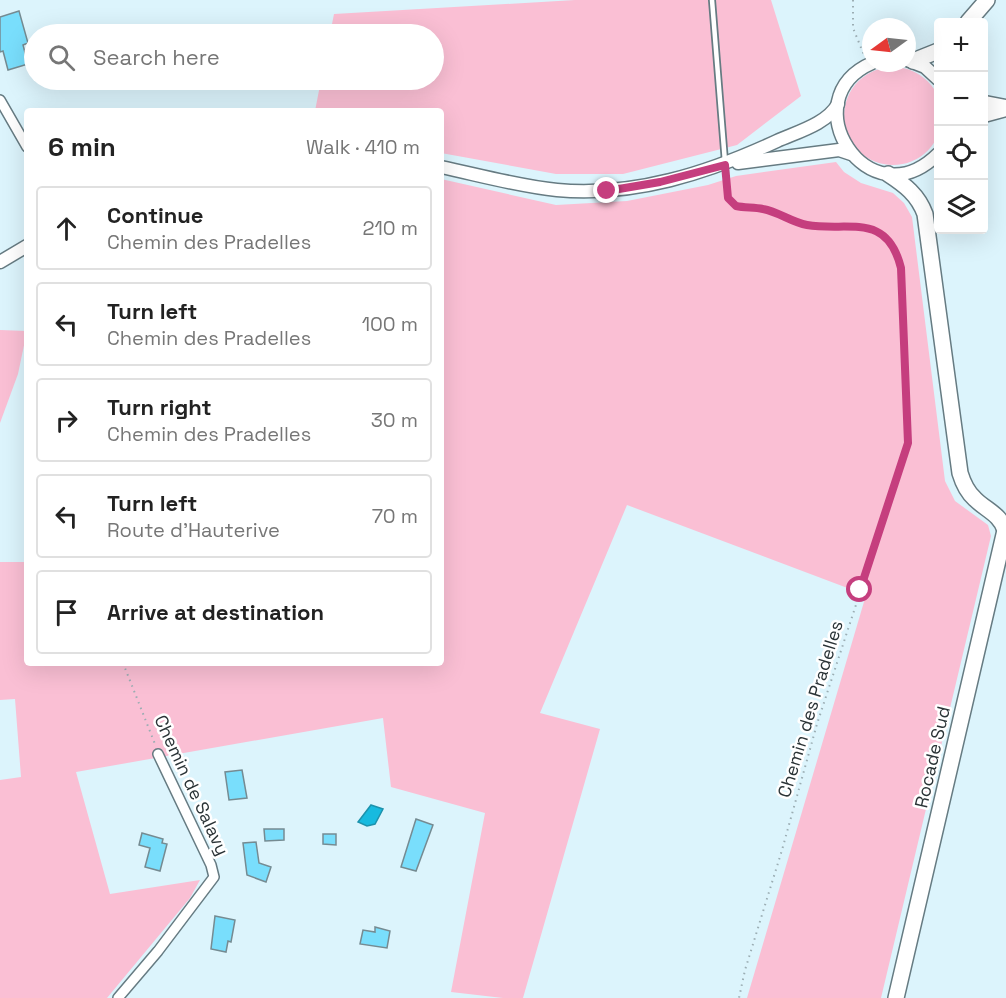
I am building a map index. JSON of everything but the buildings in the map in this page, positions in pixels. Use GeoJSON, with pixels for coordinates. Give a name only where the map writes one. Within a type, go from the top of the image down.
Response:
{"type":"FeatureCollection","features":[{"type":"Feature","properties":{"kind":"main road"},"geometry":{"type":"LineString","coordinates":[[971,18],[987,0]]}},
{"type":"Feature","properties":{"kind":"main road"},"geometry":{"type":"LineString","coordinates":[[916,59],[934,53]]}},
{"type":"Feature","properties":{"kind":"main road"},"geometry":{"type":"LineString","coordinates":[[888,174],[911,190],[922,205],[925,214],[960,473],[969,493],[997,516],[1006,528]]}},
{"type":"Feature","properties":{"kind":"main road","name":"Rocade Sud"},"geometry":{"type":"LineString","coordinates":[[896,998],[1006,528]]}},
{"type":"Feature","properties":{"kind":"main road"},"geometry":{"type":"LineString","coordinates":[[964,707],[1006,564]]}},
{"type":"Feature","properties":{"kind":"street"},"geometry":{"type":"LineString","coordinates":[[916,63],[934,75]]}},
{"type":"Feature","properties":{"kind":"street"},"geometry":{"type":"LineString","coordinates":[[862,68],[849,80],[838,104],[837,122],[841,139],[850,154],[861,164],[874,171],[888,174],[903,174],[917,170],[934,159]]}},
{"type":"Feature","properties":{"kind":"street"},"geometry":{"type":"LineString","coordinates":[[0,100],[24,142]]}},
{"type":"Feature","properties":{"kind":"street"},"geometry":{"type":"LineString","coordinates":[[988,103],[1006,106]]}},
{"type":"Feature","properties":{"kind":"street"},"geometry":{"type":"LineString","coordinates":[[725,165],[813,125],[829,116],[838,104]]}},
{"type":"Feature","properties":{"kind":"street"},"geometry":{"type":"LineString","coordinates":[[988,115],[1006,110]]}},
{"type":"Feature","properties":{"kind":"street"},"geometry":{"type":"LineString","coordinates":[[444,168],[527,185],[579,191],[626,189],[725,165],[840,150],[850,154]]}},
{"type":"Feature","properties":{"kind":"street"},"geometry":{"type":"LineString","coordinates":[[0,262],[24,248]]}},
{"type":"Feature","properties":{"kind":"street","name":"Chemin de Salavy"},"geometry":{"type":"LineString","coordinates":[[118,998],[158,951],[214,877],[211,866],[158,754]]}},
{"type":"Feature","properties":{"kind":"lane"},"geometry":{"type":"LineString","coordinates":[[712,0],[725,165]]}},
{"type":"Feature","properties":{"kind":"path"},"geometry":{"type":"LineString","coordinates":[[853,0],[853,28],[862,47]]}},
{"type":"Feature","properties":{"kind":"path","name":"Chemin des Pradelles"},"geometry":{"type":"LineString","coordinates":[[725,165],[728,198],[736,206],[764,209],[804,224],[865,227],[885,238],[894,249],[901,268],[908,436],[905,455],[817,724],[782,850],[745,970],[739,998]]}},
{"type":"Feature","properties":{"kind":"path","name":"Chemin de Salavy"},"geometry":{"type":"LineString","coordinates":[[124,666],[158,754]]}},
{"type":"Feature","properties":{"kind":"shaded area"},"geometry":{"type":"Polygon","coordinates":[[[575,0],[771,0],[801,96],[737,145],[623,174],[556,174],[444,154],[444,108],[316,108],[319,90],[444,90],[444,24],[332,24],[334,14],[575,0]]]}},
{"type":"Feature","properties":{"kind":"shaded area"},"geometry":{"type":"Polygon","coordinates":[[[871,72],[915,72],[928,81],[934,89],[934,143],[928,151],[903,165],[883,165],[858,151],[844,126],[844,106],[858,81],[871,72]]]}},
{"type":"Feature","properties":{"kind":"shaded area"},"geometry":{"type":"Polygon","coordinates":[[[836,162],[844,172],[861,183],[893,193],[904,203],[912,217],[945,481],[955,501],[988,525],[991,536],[881,998],[747,998],[866,595],[627,505],[540,713],[600,729],[523,998],[451,992],[485,813],[391,787],[383,718],[76,772],[110,894],[200,880],[190,898],[107,998],[0,998],[0,780],[21,777],[15,699],[0,700],[0,562],[24,562],[24,666],[444,666],[444,180],[556,205],[627,201],[708,185],[736,176],[836,162]]]}},
{"type":"Feature","properties":{"kind":"shaded area"},"geometry":{"type":"Polygon","coordinates":[[[0,330],[24,331],[24,345],[18,374],[0,423],[0,330]]]}},
{"type":"Feature","properties":{"kind":"water"},"geometry":{"type":"Polygon","coordinates":[[[371,805],[383,809],[375,824],[367,826],[358,822],[371,805]]]}},
{"type":"Feature","properties":{"kind":"route"},"geometry":{"type":"LineString","coordinates":[[607,191],[660,182],[725,165],[728,198],[736,206],[764,209],[804,224],[858,225],[879,233],[894,249],[901,268],[908,443],[860,590]]}}]}
